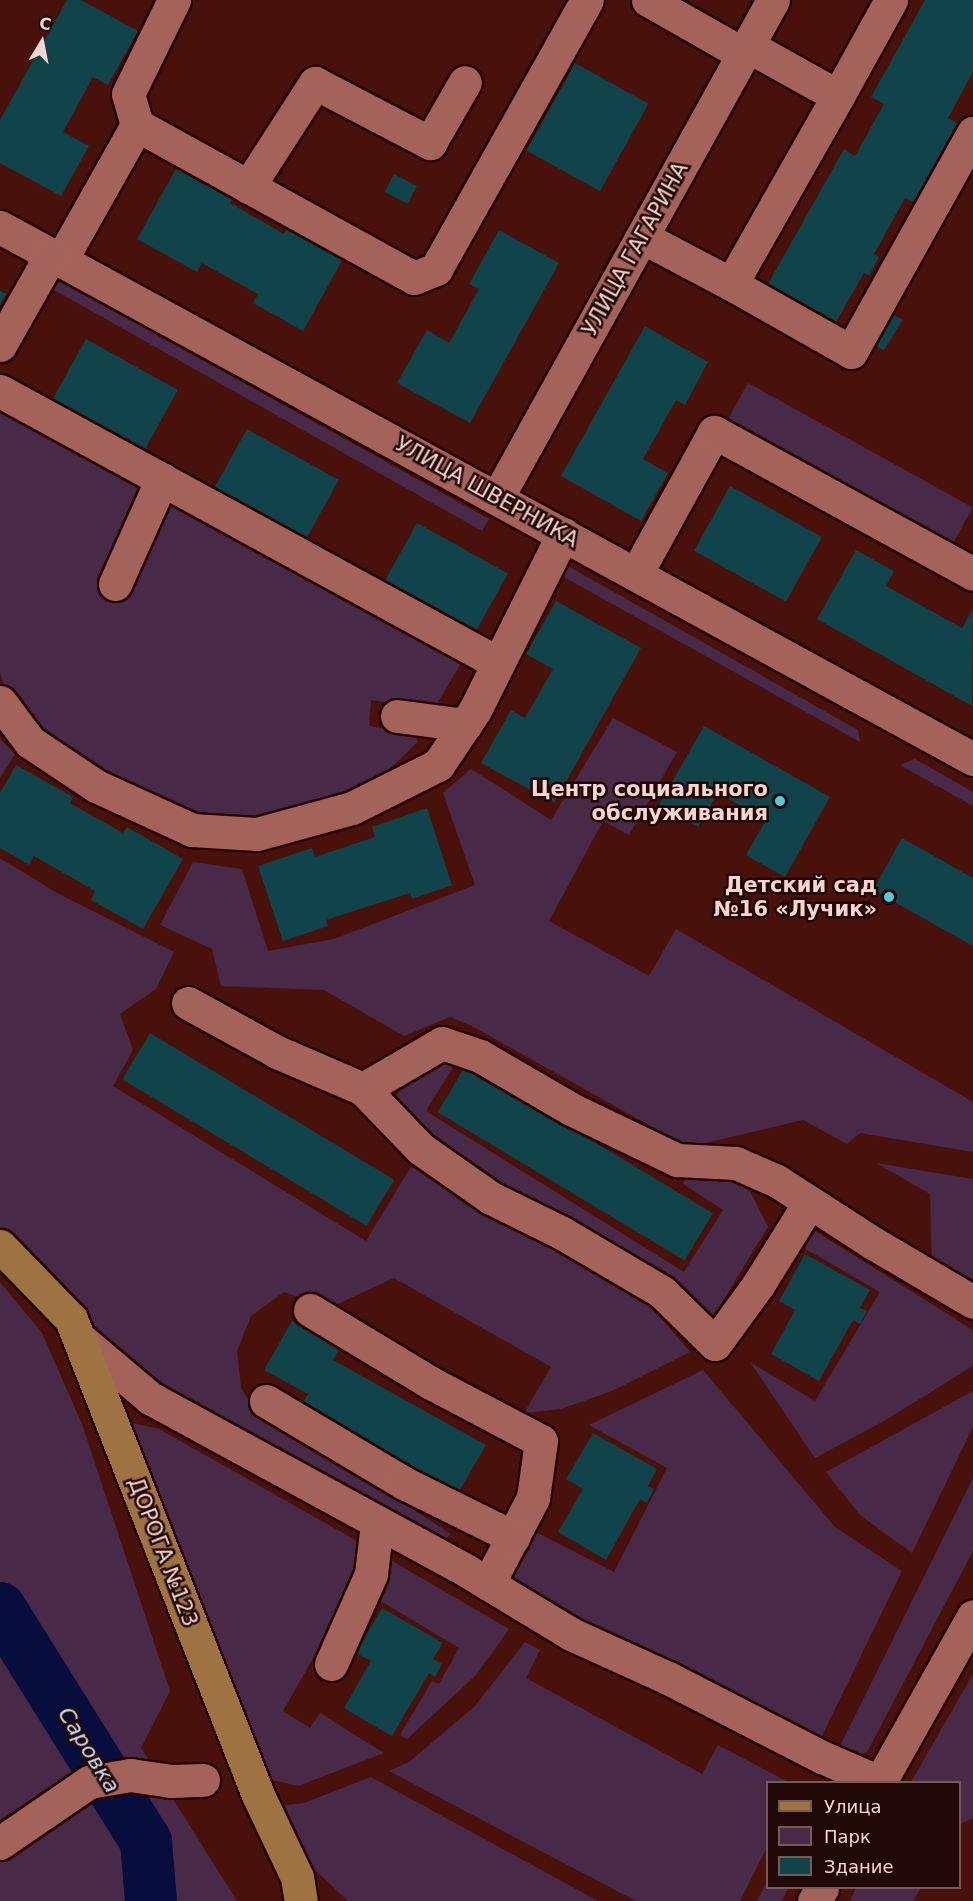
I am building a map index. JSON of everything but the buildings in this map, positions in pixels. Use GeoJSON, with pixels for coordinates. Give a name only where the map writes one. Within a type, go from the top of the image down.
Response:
{"type":"FeatureCollection","features":[{"type":"Feature","properties":{"kind":"main road","name":"ДОРОГА №123"},"geometry":{"type":"LineString","coordinates":[[0,1246],[71,1319],[258,1795],[299,1889],[324,1901]]}},
{"type":"Feature","properties":{"kind":"street"},"geometry":{"type":"LineString","coordinates":[[174,0],[128,94],[137,125],[414,278],[436,269],[587,0]]}},
{"type":"Feature","properties":{"kind":"street"},"geometry":{"type":"LineString","coordinates":[[648,0],[838,96]]}},
{"type":"Feature","properties":{"kind":"street","name":"УЛИЦА ГАГАРИНА"},"geometry":{"type":"LineString","coordinates":[[497,498],[773,0]]}},
{"type":"Feature","properties":{"kind":"street"},"geometry":{"type":"LineString","coordinates":[[731,284],[891,0]]}},
{"type":"Feature","properties":{"kind":"street"},"geometry":{"type":"LineString","coordinates":[[248,187],[315,83],[430,143],[465,82]]}},
{"type":"Feature","properties":{"kind":"street"},"geometry":{"type":"LineString","coordinates":[[0,345],[137,125]]}},
{"type":"Feature","properties":{"kind":"street"},"geometry":{"type":"LineString","coordinates":[[642,237],[731,284],[850,352],[973,133]]}},
{"type":"Feature","properties":{"kind":"street","name":"УЛИЦА ШВЕРНИКА"},"geometry":{"type":"LineString","coordinates":[[0,227],[971,754]]}},
{"type":"Feature","properties":{"kind":"street"},"geometry":{"type":"LineString","coordinates":[[0,391],[498,663]]}},
{"type":"Feature","properties":{"kind":"street"},"geometry":{"type":"LineString","coordinates":[[636,574],[714,432],[973,574]]}},
{"type":"Feature","properties":{"kind":"street"},"geometry":{"type":"LineString","coordinates":[[115,584],[162,479]]}},
{"type":"Feature","properties":{"kind":"street"},"geometry":{"type":"LineString","coordinates":[[0,702],[30,742],[96,786],[192,830],[257,834],[352,808],[438,765],[465,725],[563,534]]}},
{"type":"Feature","properties":{"kind":"street"},"geometry":{"type":"LineString","coordinates":[[397,716],[465,725]]}},
{"type":"Feature","properties":{"kind":"street"},"geometry":{"type":"LineString","coordinates":[[188,1003],[277,1052],[363,1089],[422,1149],[491,1198],[562,1233],[662,1292],[715,1344],[758,1285],[809,1203]]}},
{"type":"Feature","properties":{"kind":"street"},"geometry":{"type":"LineString","coordinates":[[363,1089],[442,1043],[480,1056],[571,1108],[676,1160],[736,1163],[777,1181],[809,1203],[973,1302]]}},
{"type":"Feature","properties":{"kind":"street"},"geometry":{"type":"LineString","coordinates":[[310,1310],[431,1383],[541,1441],[533,1498],[488,1584]]}},
{"type":"Feature","properties":{"kind":"street"},"geometry":{"type":"LineString","coordinates":[[79,1338],[150,1398],[488,1584],[571,1634],[668,1678],[822,1757],[877,1781]]}},
{"type":"Feature","properties":{"kind":"street"},"geometry":{"type":"LineString","coordinates":[[266,1401],[404,1483],[513,1538]]}},
{"type":"Feature","properties":{"kind":"street"},"geometry":{"type":"LineString","coordinates":[[331,1664],[371,1574],[377,1522]]}},
{"type":"Feature","properties":{"kind":"street"},"geometry":{"type":"LineString","coordinates":[[880,1781],[973,1616]]}},
{"type":"Feature","properties":{"kind":"street"},"geometry":{"type":"LineString","coordinates":[[0,1843],[88,1782],[130,1775],[171,1780],[203,1780]]}},
{"type":"Feature","properties":{"kind":"green space"},"geometry":{"type":"Polygon","coordinates":[[[53,277],[489,519],[482,531],[49,287],[53,277]]]}},
{"type":"Feature","properties":{"kind":"green space"},"geometry":{"type":"Polygon","coordinates":[[[748,383],[973,508],[950,549],[725,424],[748,383]]]}},
{"type":"Feature","properties":{"kind":"green space"},"geometry":{"type":"Polygon","coordinates":[[[0,411],[463,660],[434,709],[371,700],[369,726],[414,734],[418,742],[375,783],[301,809],[233,826],[186,821],[41,742],[7,697],[0,672],[0,411]]]}},
{"type":"Feature","properties":{"kind":"green space"},"geometry":{"type":"Polygon","coordinates":[[[559,561],[858,730],[860,742],[553,571],[559,561]]]}},
{"type":"Feature","properties":{"kind":"green space"},"geometry":{"type":"Polygon","coordinates":[[[613,718],[677,752],[629,835],[603,821],[549,921],[649,976],[676,929],[973,1102],[973,1152],[860,1133],[847,1144],[803,1120],[688,1147],[472,1026],[450,1017],[404,1036],[324,990],[221,986],[212,949],[160,925],[193,862],[242,869],[268,951],[334,939],[475,885],[443,793],[471,769],[551,820],[613,718]]]}},
{"type":"Feature","properties":{"kind":"green space"},"geometry":{"type":"Polygon","coordinates":[[[0,739],[15,754],[0,778],[0,739]]]}},
{"type":"Feature","properties":{"kind":"green space"},"geometry":{"type":"Polygon","coordinates":[[[915,759],[973,792],[973,806],[900,765],[915,759]]]}},
{"type":"Feature","properties":{"kind":"green space"},"geometry":{"type":"Polygon","coordinates":[[[0,858],[57,893],[174,952],[156,989],[120,1014],[133,1050],[113,1086],[366,1241],[410,1168],[422,1166],[649,1304],[690,1352],[612,1391],[561,1409],[524,1413],[551,1367],[394,1278],[329,1308],[284,1292],[251,1316],[237,1351],[241,1388],[258,1415],[340,1462],[451,1534],[442,1542],[162,1394],[99,1341],[0,1228],[0,858]]]}},
{"type":"Feature","properties":{"kind":"green space"},"geometry":{"type":"Polygon","coordinates":[[[440,1056],[456,1062],[426,1111],[684,1272],[723,1210],[683,1184],[689,1170],[744,1179],[768,1227],[710,1322],[490,1184],[392,1103],[404,1084],[440,1056]]]}},
{"type":"Feature","properties":{"kind":"green space"},"geometry":{"type":"Polygon","coordinates":[[[876,1163],[973,1179],[973,1293],[932,1268],[930,1194],[876,1163]]]}},
{"type":"Feature","properties":{"kind":"green space"},"geometry":{"type":"Polygon","coordinates":[[[815,1231],[973,1330],[973,1366],[884,1421],[815,1458],[750,1362],[815,1401],[880,1292],[804,1248],[815,1231]]]}},
{"type":"Feature","properties":{"kind":"green space"},"geometry":{"type":"Polygon","coordinates":[[[0,1282],[42,1333],[82,1424],[170,1691],[141,1748],[237,1901],[0,1901],[0,1282]]]}},
{"type":"Feature","properties":{"kind":"green space"},"geometry":{"type":"Polygon","coordinates":[[[703,1370],[835,1527],[902,1571],[820,1740],[502,1581],[530,1529],[614,1572],[667,1468],[589,1425],[703,1370]]]}},
{"type":"Feature","properties":{"kind":"green space"},"geometry":{"type":"Polygon","coordinates":[[[973,1391],[973,1427],[912,1553],[860,1515],[826,1472],[973,1391]]]}},
{"type":"Feature","properties":{"kind":"green space"},"geometry":{"type":"Polygon","coordinates":[[[123,1421],[159,1429],[357,1541],[355,1585],[283,1711],[310,1728],[320,1713],[384,1753],[298,1786],[260,1777],[123,1421]]]}},
{"type":"Feature","properties":{"kind":"green space"},"geometry":{"type":"Polygon","coordinates":[[[973,1478],[973,1551],[867,1752],[850,1758],[837,1752],[973,1478]]]}},
{"type":"Feature","properties":{"kind":"green space"},"geometry":{"type":"Polygon","coordinates":[[[382,1555],[509,1629],[476,1675],[407,1739],[400,1735],[432,1681],[439,1684],[459,1648],[374,1597],[382,1555]]]}},
{"type":"Feature","properties":{"kind":"green space"},"geometry":{"type":"Polygon","coordinates":[[[525,1642],[540,1650],[526,1678],[702,1774],[718,1745],[786,1781],[766,1781],[766,1849],[740,1901],[636,1901],[389,1771],[409,1762],[475,1706],[525,1642]]]}},
{"type":"Feature","properties":{"kind":"green space"},"geometry":{"type":"Polygon","coordinates":[[[973,1674],[973,1818],[961,1824],[961,1781],[912,1781],[973,1674]]]}},
{"type":"Feature","properties":{"kind":"green space"},"geometry":{"type":"Polygon","coordinates":[[[371,1777],[598,1901],[348,1901],[296,1852],[278,1806],[304,1803],[371,1777]]]}},
{"type":"Feature","properties":{"kind":"green space"},"geometry":{"type":"Polygon","coordinates":[[[766,1883],[766,1889],[788,1889],[782,1901],[757,1901],[766,1883]]]}},
{"type":"Feature","properties":{"kind":"green space"},"geometry":{"type":"Polygon","coordinates":[[[856,1889],[920,1889],[913,1901],[850,1901],[856,1889]]]}},
{"type":"Feature","properties":{"kind":"waterway","name":"Саровка"},"geometry":{"type":"LineString","coordinates":[[0,1608],[146,1842],[151,1901]]}},
{"type":"Feature","properties":{"kind":"place","name":"Центр социального обслуживания"},"geometry":{"type":"Point","coordinates":[780,801]}},
{"type":"Feature","properties":{"kind":"place","name":"Детский сад №16 «Лучик»"},"geometry":{"type":"Point","coordinates":[889,897]}}]}
